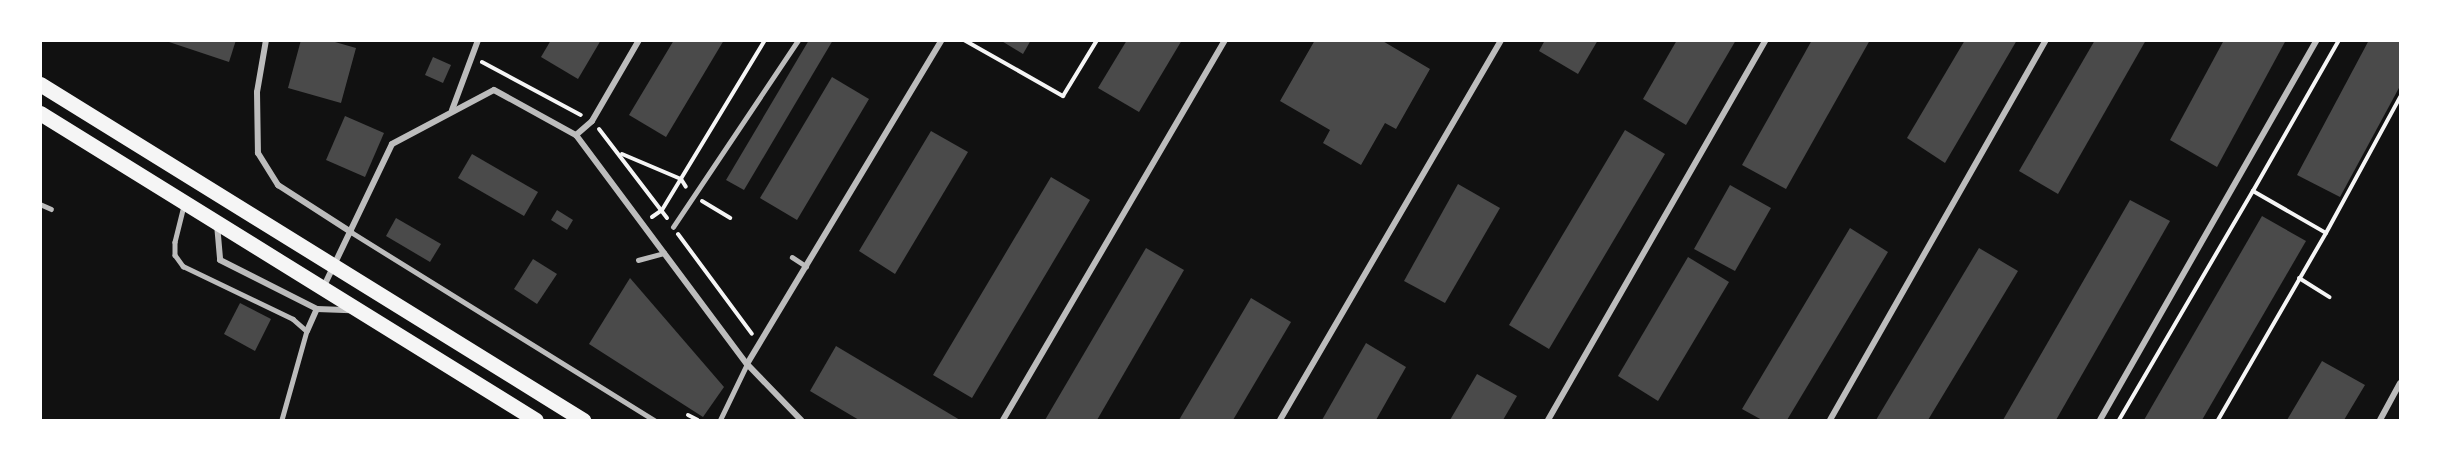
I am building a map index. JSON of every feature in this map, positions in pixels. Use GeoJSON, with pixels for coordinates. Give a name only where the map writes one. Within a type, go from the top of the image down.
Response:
{"type":"FeatureCollection","features":[{"type":"Feature","properties":{"kind":"main road"},"geometry":{"type":"LineString","coordinates":[[40,84],[583,420]]}},
{"type":"Feature","properties":{"kind":"main road"},"geometry":{"type":"LineString","coordinates":[[40,113],[184,204],[324,286],[358,310],[536,420]]}},
{"type":"Feature","properties":{"kind":"street"},"geometry":{"type":"LineString","coordinates":[[266,40],[257,92],[258,153],[278,185],[351,232]]}},
{"type":"Feature","properties":{"kind":"street"},"geometry":{"type":"LineString","coordinates":[[452,110],[478,40]]}},
{"type":"Feature","properties":{"kind":"street"},"geometry":{"type":"LineString","coordinates":[[576,135],[591,121],[639,40]]}},
{"type":"Feature","properties":{"kind":"street"},"geometry":{"type":"LineString","coordinates":[[747,364],[942,40]]}},
{"type":"Feature","properties":{"kind":"street"},"geometry":{"type":"LineString","coordinates":[[1002,420],[1225,40]]}},
{"type":"Feature","properties":{"kind":"street"},"geometry":{"type":"LineString","coordinates":[[1280,420],[1501,40]]}},
{"type":"Feature","properties":{"kind":"street"},"geometry":{"type":"LineString","coordinates":[[1548,420],[1766,40]]}},
{"type":"Feature","properties":{"kind":"street"},"geometry":{"type":"LineString","coordinates":[[1830,420],[2046,40]]}},
{"type":"Feature","properties":{"kind":"street"},"geometry":{"type":"LineString","coordinates":[[2100,420],[2317,40]]}},
{"type":"Feature","properties":{"kind":"street"},"geometry":{"type":"LineString","coordinates":[[324,286],[392,144],[452,110],[494,90],[576,135],[667,252],[747,364],[801,420]]}},
{"type":"Feature","properties":{"kind":"street"},"geometry":{"type":"LineString","coordinates":[[217,224],[220,260],[317,309],[358,310]]}},
{"type":"Feature","properties":{"kind":"street"},"geometry":{"type":"LineString","coordinates":[[307,331],[317,309]]}},
{"type":"Feature","properties":{"kind":"street"},"geometry":{"type":"LineString","coordinates":[[2380,420],[2400,383]]}},
{"type":"Feature","properties":{"kind":"lane"},"geometry":{"type":"LineString","coordinates":[[673,227],[691,195],[798,40]]}},
{"type":"Feature","properties":{"kind":"lane"},"geometry":{"type":"LineString","coordinates":[[40,204],[51,209]]}},
{"type":"Feature","properties":{"kind":"lane"},"geometry":{"type":"LineString","coordinates":[[184,204],[175,242],[175,255],[183,266],[293,319],[307,331],[282,420]]}},
{"type":"Feature","properties":{"kind":"lane"},"geometry":{"type":"LineString","coordinates":[[351,232],[654,420]]}},
{"type":"Feature","properties":{"kind":"lane"},"geometry":{"type":"LineString","coordinates":[[638,260],[667,252]]}},
{"type":"Feature","properties":{"kind":"lane"},"geometry":{"type":"LineString","coordinates":[[792,257],[806,266]]}},
{"type":"Feature","properties":{"kind":"lane"},"geometry":{"type":"LineString","coordinates":[[720,420],[747,364]]}},
{"type":"Feature","properties":{"kind":"path"},"geometry":{"type":"LineString","coordinates":[[644,223],[662,210],[765,40]]}},
{"type":"Feature","properties":{"kind":"path"},"geometry":{"type":"LineString","coordinates":[[964,40],[1063,96],[1097,40]]}},
{"type":"Feature","properties":{"kind":"path"},"geometry":{"type":"LineString","coordinates":[[2120,420],[2339,40]]}},
{"type":"Feature","properties":{"kind":"path"},"geometry":{"type":"LineString","coordinates":[[2218,420],[2326,233],[2400,97]]}},
{"type":"Feature","properties":{"kind":"path"},"geometry":{"type":"LineString","coordinates":[[620,153],[681,179]]}},
{"type":"Feature","properties":{"kind":"path"},"geometry":{"type":"LineString","coordinates":[[2253,191],[2326,233]]}},
{"type":"Feature","properties":{"kind":"path"},"geometry":{"type":"LineString","coordinates":[[691,195],[730,218]]}},
{"type":"Feature","properties":{"kind":"path"},"geometry":{"type":"LineString","coordinates":[[2300,278],[2330,297]]}},
{"type":"Feature","properties":{"kind":"path"},"geometry":{"type":"LineString","coordinates":[[688,415],[698,420]]}},
{"type":"Feature","properties":{"kind":"building"},"geometry":{"type":"Polygon","coordinates":[[[163,40],[236,40],[229,62],[163,40]]]}},
{"type":"Feature","properties":{"kind":"building"},"geometry":{"type":"Polygon","coordinates":[[[301,40],[328,40],[356,48],[341,103],[288,88],[301,40]]]}},
{"type":"Feature","properties":{"kind":"building"},"geometry":{"type":"Polygon","coordinates":[[[551,40],[601,40],[578,79],[541,57],[551,40]]]}},
{"type":"Feature","properties":{"kind":"building"},"geometry":{"type":"Polygon","coordinates":[[[674,40],[724,40],[666,137],[629,115],[674,40]]]}},
{"type":"Feature","properties":{"kind":"building"},"geometry":{"type":"Polygon","coordinates":[[[809,40],[833,40],[744,190],[726,180],[809,40]]]}},
{"type":"Feature","properties":{"kind":"building"},"geometry":{"type":"Polygon","coordinates":[[[1000,40],[1031,40],[1023,54],[1000,40]]]}},
{"type":"Feature","properties":{"kind":"building"},"geometry":{"type":"Polygon","coordinates":[[[1127,40],[1182,40],[1139,112],[1098,88],[1127,40]]]}},
{"type":"Feature","properties":{"kind":"building"},"geometry":{"type":"Polygon","coordinates":[[[1315,40],[1381,40],[1430,69],[1396,129],[1385,123],[1361,165],[1323,143],[1330,130],[1280,101],[1315,40]]]}},
{"type":"Feature","properties":{"kind":"building"},"geometry":{"type":"Polygon","coordinates":[[[1545,40],[1598,40],[1578,74],[1539,51],[1545,40]]]}},
{"type":"Feature","properties":{"kind":"building"},"geometry":{"type":"Polygon","coordinates":[[[1677,40],[1736,40],[1686,125],[1643,99],[1677,40]]]}},
{"type":"Feature","properties":{"kind":"building"},"geometry":{"type":"Polygon","coordinates":[[[1812,40],[1870,40],[1786,189],[1742,165],[1812,40]]]}},
{"type":"Feature","properties":{"kind":"building"},"geometry":{"type":"Polygon","coordinates":[[[1965,40],[2017,40],[1945,163],[1907,138],[1965,40]]]}},
{"type":"Feature","properties":{"kind":"building"},"geometry":{"type":"Polygon","coordinates":[[[2095,40],[2146,40],[2058,194],[2019,171],[2095,40]]]}},
{"type":"Feature","properties":{"kind":"building"},"geometry":{"type":"Polygon","coordinates":[[[2224,40],[2286,40],[2217,167],[2170,140],[2224,40]]]}},
{"type":"Feature","properties":{"kind":"building"},"geometry":{"type":"Polygon","coordinates":[[[2369,40],[2400,40],[2400,86],[2340,197],[2297,175],[2369,40]]]}},
{"type":"Feature","properties":{"kind":"building"},"geometry":{"type":"Polygon","coordinates":[[[433,57],[451,65],[443,83],[425,75],[433,57]]]}},
{"type":"Feature","properties":{"kind":"building"},"geometry":{"type":"Polygon","coordinates":[[[832,77],[869,99],[797,220],[760,198],[832,77]]]}},
{"type":"Feature","properties":{"kind":"building"},"geometry":{"type":"Polygon","coordinates":[[[345,116],[384,133],[365,177],[326,160],[345,116]]]}},
{"type":"Feature","properties":{"kind":"building"},"geometry":{"type":"Polygon","coordinates":[[[1625,130],[1665,154],[1549,349],[1509,325],[1625,130]]]}},
{"type":"Feature","properties":{"kind":"building"},"geometry":{"type":"Polygon","coordinates":[[[931,131],[968,152],[895,274],[859,251],[931,131]]]}},
{"type":"Feature","properties":{"kind":"building"},"geometry":{"type":"Polygon","coordinates":[[[472,154],[538,192],[524,216],[458,178],[472,154]]]}},
{"type":"Feature","properties":{"kind":"building"},"geometry":{"type":"Polygon","coordinates":[[[1051,177],[1090,200],[972,398],[933,375],[1051,177]]]}},
{"type":"Feature","properties":{"kind":"building"},"geometry":{"type":"Polygon","coordinates":[[[1458,184],[1500,208],[1445,303],[1404,281],[1458,184]]]}},
{"type":"Feature","properties":{"kind":"building"},"geometry":{"type":"Polygon","coordinates":[[[1730,185],[1771,208],[1735,271],[1694,249],[1730,185]]]}},
{"type":"Feature","properties":{"kind":"building"},"geometry":{"type":"Polygon","coordinates":[[[2130,200],[2170,221],[2056,420],[2003,420],[2130,200]]]}},
{"type":"Feature","properties":{"kind":"building"},"geometry":{"type":"Polygon","coordinates":[[[557,210],[573,220],[567,230],[551,220],[557,210]]]}},
{"type":"Feature","properties":{"kind":"building"},"geometry":{"type":"Polygon","coordinates":[[[2262,216],[2306,241],[2202,420],[2144,420],[2262,216]]]}},
{"type":"Feature","properties":{"kind":"building"},"geometry":{"type":"Polygon","coordinates":[[[396,218],[441,244],[430,262],[386,236],[396,218]]]}},
{"type":"Feature","properties":{"kind":"building"},"geometry":{"type":"Polygon","coordinates":[[[1850,228],[1888,252],[1787,420],[1762,420],[1742,409],[1850,228]]]}},
{"type":"Feature","properties":{"kind":"building"},"geometry":{"type":"Polygon","coordinates":[[[1146,248],[1184,270],[1097,420],[1045,420],[1146,248]]]}},
{"type":"Feature","properties":{"kind":"building"},"geometry":{"type":"Polygon","coordinates":[[[1979,248],[2018,271],[1928,420],[1876,420],[1979,248]]]}},
{"type":"Feature","properties":{"kind":"building"},"geometry":{"type":"Polygon","coordinates":[[[1688,257],[1729,282],[1658,401],[1618,376],[1688,257]]]}},
{"type":"Feature","properties":{"kind":"building"},"geometry":{"type":"Polygon","coordinates":[[[533,259],[557,274],[537,304],[514,289],[533,259]]]}},
{"type":"Feature","properties":{"kind":"building"},"geometry":{"type":"Polygon","coordinates":[[[630,278],[724,387],[703,417],[589,344],[630,278]]]}},
{"type":"Feature","properties":{"kind":"building"},"geometry":{"type":"Polygon","coordinates":[[[1251,298],[1291,322],[1233,420],[1179,420],[1251,298]]]}},
{"type":"Feature","properties":{"kind":"building"},"geometry":{"type":"Polygon","coordinates":[[[240,303],[271,319],[255,351],[224,334],[240,303]]]}},
{"type":"Feature","properties":{"kind":"building"},"geometry":{"type":"Polygon","coordinates":[[[1366,343],[1406,367],[1376,420],[1322,420],[1366,343]]]}},
{"type":"Feature","properties":{"kind":"building"},"geometry":{"type":"Polygon","coordinates":[[[836,346],[960,420],[859,420],[810,391],[836,346]]]}},
{"type":"Feature","properties":{"kind":"building"},"geometry":{"type":"Polygon","coordinates":[[[2322,361],[2365,385],[2344,420],[2287,420],[2322,361]]]}},
{"type":"Feature","properties":{"kind":"building"},"geometry":{"type":"Polygon","coordinates":[[[1477,374],[1517,396],[1503,420],[1450,420],[1477,374]]]}}]}
